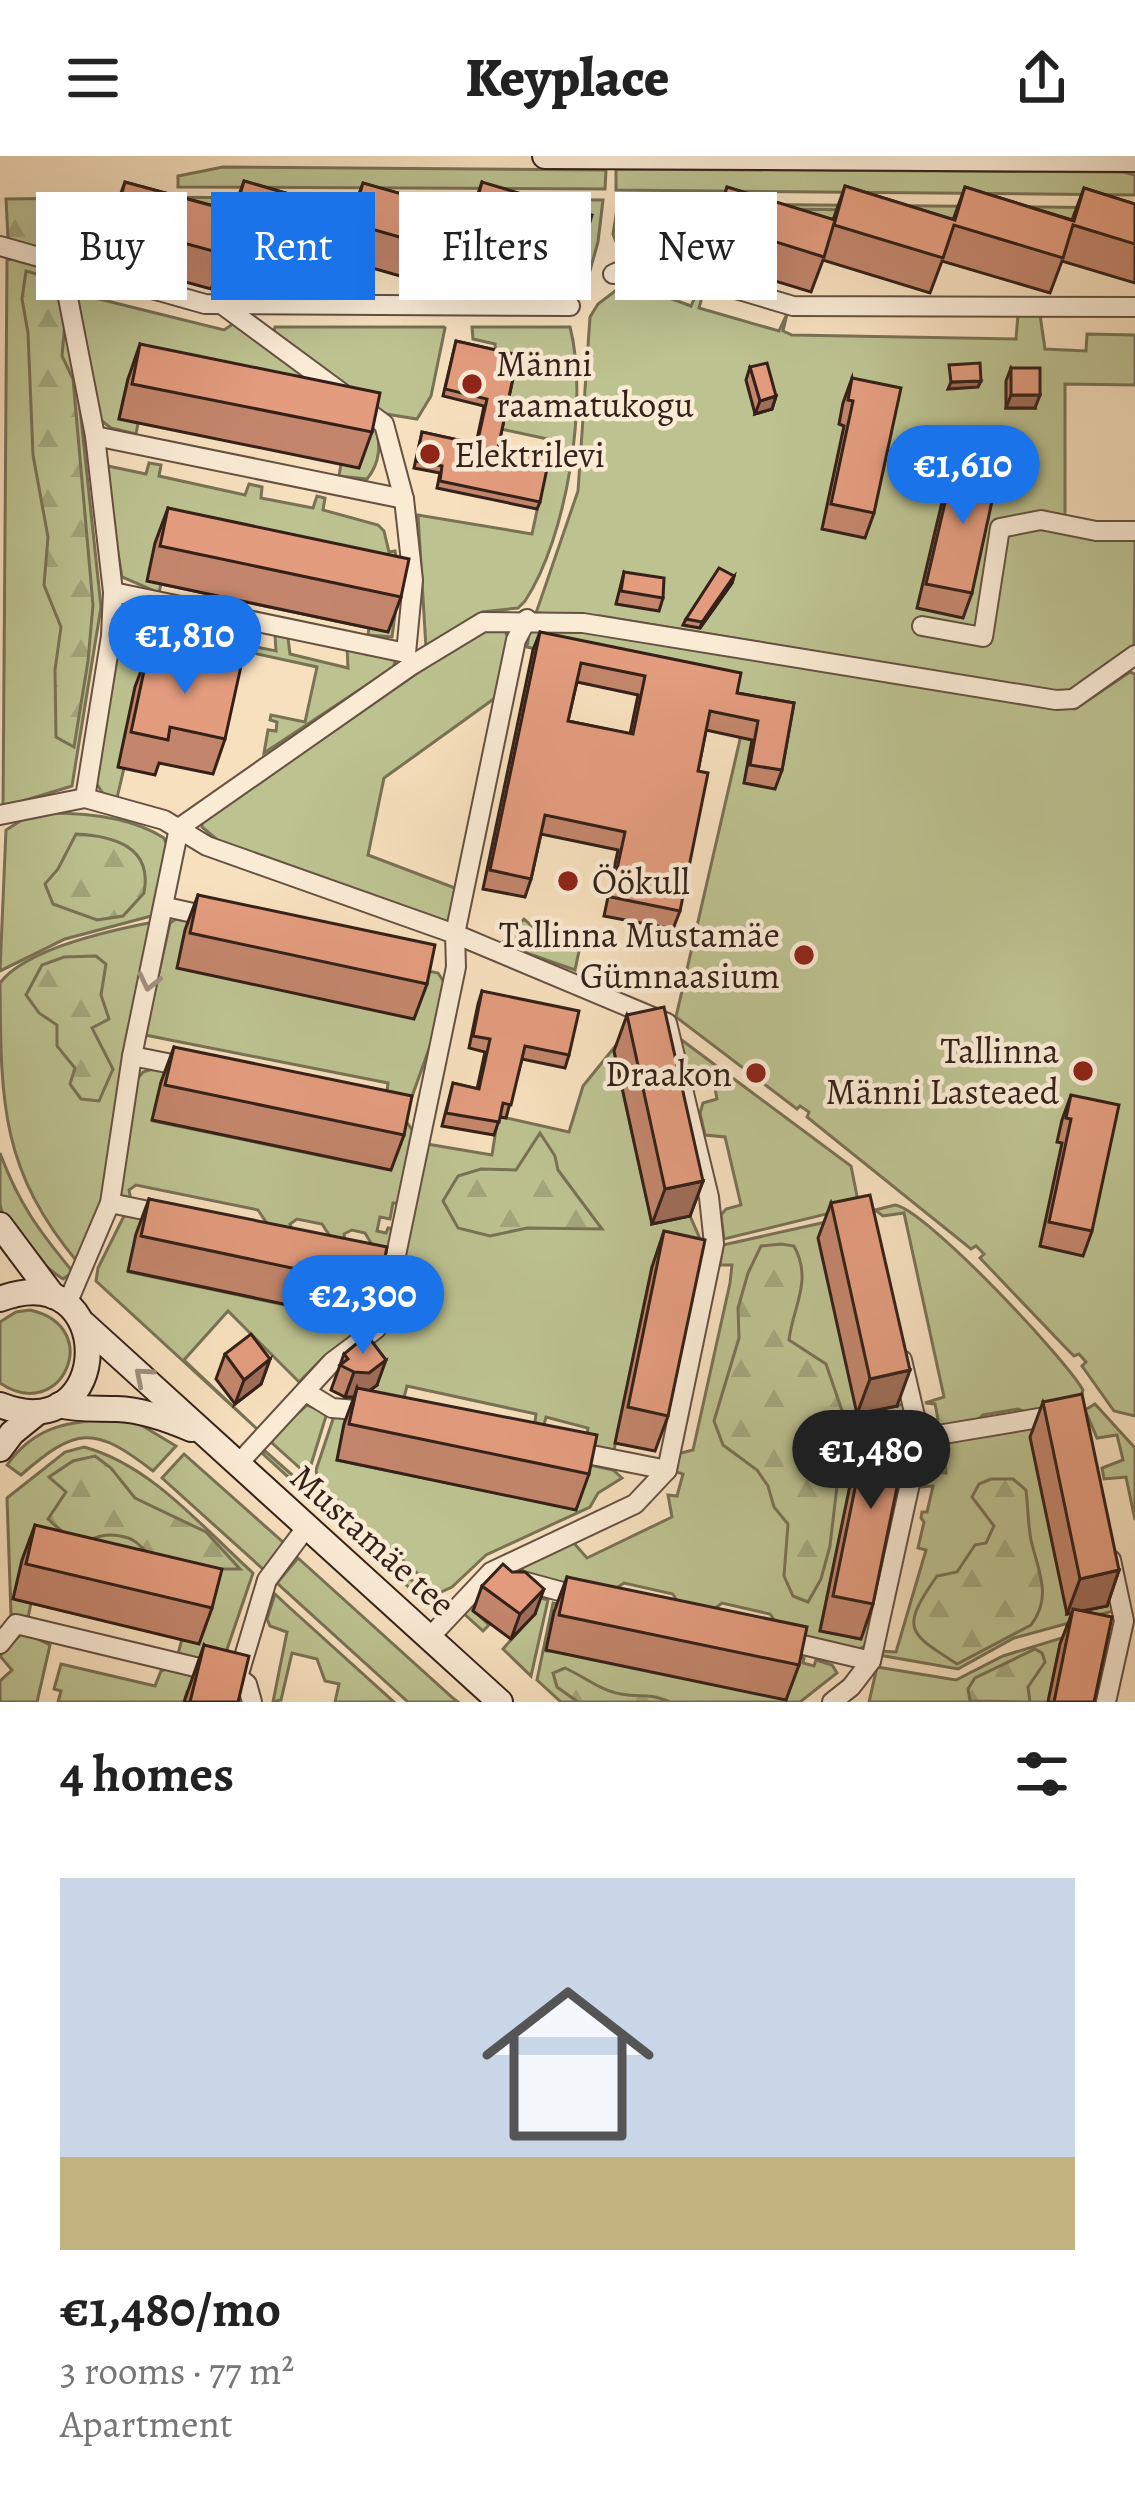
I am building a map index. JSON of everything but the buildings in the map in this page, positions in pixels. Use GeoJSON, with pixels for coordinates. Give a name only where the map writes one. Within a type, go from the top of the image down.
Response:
{"type":"FeatureCollection","features":[{"type":"Feature","properties":{"kind":"main road"},"geometry":{"type":"LineString","coordinates":[[545,156],[1135,159]]}},
{"type":"Feature","properties":{"kind":"main road","name":"Mustamäe tee"},"geometry":{"type":"LineString","coordinates":[[0,1225],[68,1308],[170,1400],[197,1431],[500,1702]]}},
{"type":"Feature","properties":{"kind":"main road"},"geometry":{"type":"LineString","coordinates":[[0,1299],[17,1293],[68,1308],[90,1360],[74,1394],[12,1433],[0,1449]]}},
{"type":"Feature","properties":{"kind":"main road","name":"Mustamäe tee"},"geometry":{"type":"LineString","coordinates":[[0,1405],[17,1412],[120,1409],[197,1431]]}},
{"type":"Feature","properties":{"kind":"street"},"geometry":{"type":"LineString","coordinates":[[0,246],[36,258]]}},
{"type":"Feature","properties":{"kind":"street"},"geometry":{"type":"LineString","coordinates":[[613,274],[627,268],[665,268],[793,306],[1135,307]]}},
{"type":"Feature","properties":{"kind":"street"},"geometry":{"type":"LineString","coordinates":[[187,297],[224,306],[570,306]]}},
{"type":"Feature","properties":{"kind":"street"},"geometry":{"type":"LineString","coordinates":[[69,300],[95,436],[113,592],[111,636],[85,798]]}},
{"type":"Feature","properties":{"kind":"street"},"geometry":{"type":"LineString","coordinates":[[224,306],[384,424],[404,499],[413,580],[409,659]]}},
{"type":"Feature","properties":{"kind":"street"},"geometry":{"type":"LineString","coordinates":[[95,436],[404,499]]}},
{"type":"Feature","properties":{"kind":"street"},"geometry":{"type":"LineString","coordinates":[[922,626],[983,638],[1000,528],[1041,520],[1096,531],[1135,532]]}},
{"type":"Feature","properties":{"kind":"street"},"geometry":{"type":"LineString","coordinates":[[113,592],[409,659]]}},
{"type":"Feature","properties":{"kind":"street"},"geometry":{"type":"LineString","coordinates":[[237,1466],[332,1362],[376,1329],[386,1262],[426,1118],[447,965],[516,640],[527,619]]}},
{"type":"Feature","properties":{"kind":"street"},"geometry":{"type":"LineString","coordinates":[[68,1308],[110,1203],[132,1056],[179,828],[409,659],[483,622],[583,622],[1056,700],[1073,699],[1135,656]]}},
{"type":"Feature","properties":{"kind":"street"},"geometry":{"type":"LineString","coordinates":[[0,815],[85,798],[179,828],[207,847],[455,934],[667,1023],[709,1197],[714,1244],[667,1471],[634,1504],[491,1572],[429,1638]]}},
{"type":"Feature","properties":{"kind":"street"},"geometry":{"type":"LineString","coordinates":[[166,908],[233,922]]}},
{"type":"Feature","properties":{"kind":"street"},"geometry":{"type":"LineString","coordinates":[[132,1056],[209,1072]]}},
{"type":"Feature","properties":{"kind":"street"},"geometry":{"type":"LineString","coordinates":[[402,1113],[426,1118]]}},
{"type":"Feature","properties":{"kind":"street"},"geometry":{"type":"LineString","coordinates":[[110,1203],[184,1219]]}},
{"type":"Feature","properties":{"kind":"street"},"geometry":{"type":"LineString","coordinates":[[832,1702],[871,1661],[920,1438],[896,1337]]}},
{"type":"Feature","properties":{"kind":"street"},"geometry":{"type":"LineString","coordinates":[[306,1392],[341,1410],[390,1413]]}},
{"type":"Feature","properties":{"kind":"street"},"geometry":{"type":"LineString","coordinates":[[920,1438],[1078,1414]]}},
{"type":"Feature","properties":{"kind":"street"},"geometry":{"type":"LineString","coordinates":[[543,1444],[667,1471]]}},
{"type":"Feature","properties":{"kind":"street"},"geometry":{"type":"LineString","coordinates":[[238,1677],[267,1580],[305,1528]]}},
{"type":"Feature","properties":{"kind":"street"},"geometry":{"type":"LineString","coordinates":[[1106,1536],[1124,1621],[1106,1702]]}},
{"type":"Feature","properties":{"kind":"street"},"geometry":{"type":"LineString","coordinates":[[491,1572],[599,1601]]}},
{"type":"Feature","properties":{"kind":"street"},"geometry":{"type":"LineString","coordinates":[[0,1644],[16,1624],[238,1677],[247,1684],[252,1702]]}},
{"type":"Feature","properties":{"kind":"street"},"geometry":{"type":"LineString","coordinates":[[767,1637],[871,1661]]}},
{"type":"Feature","properties":{"kind":"green space"},"geometry":{"type":"Polygon","coordinates":[[[223,167],[606,170],[605,189],[178,187],[178,176],[223,167]]]}},
{"type":"Feature","properties":{"kind":"green space"},"geometry":{"type":"Polygon","coordinates":[[[616,169],[1123,172],[1135,175],[1135,195],[616,190],[616,169]]]}},
{"type":"Feature","properties":{"kind":"green space"},"geometry":{"type":"Polygon","coordinates":[[[187,197],[211,198],[211,247],[187,252],[187,197]]]}},
{"type":"Feature","properties":{"kind":"green space"},"geometry":{"type":"Polygon","coordinates":[[[6,199],[36,199],[36,248],[8,239],[6,199]]]}},
{"type":"Feature","properties":{"kind":"green space"},"geometry":{"type":"Polygon","coordinates":[[[375,199],[399,199],[399,234],[375,226],[375,199]]]}},
{"type":"Feature","properties":{"kind":"green space"},"geometry":{"type":"Polygon","coordinates":[[[591,200],[603,200],[591,267],[591,200]]]}},
{"type":"Feature","properties":{"kind":"green space"},"geometry":{"type":"Polygon","coordinates":[[[777,205],[1135,208],[1135,243],[953,223],[777,254],[777,205]]]}},
{"type":"Feature","properties":{"kind":"green space"},"geometry":{"type":"Polygon","coordinates":[[[777,209],[872,210],[826,221],[777,219],[777,209]]]}},
{"type":"Feature","properties":{"kind":"green space"},"geometry":{"type":"Polygon","coordinates":[[[7,260],[36,265],[36,300],[60,300],[79,399],[101,607],[72,786],[3,807],[7,260]]]}},
{"type":"Feature","properties":{"kind":"green space"},"geometry":{"type":"Polygon","coordinates":[[[26,271],[36,274],[36,300],[59,300],[65,322],[62,356],[73,379],[93,605],[74,747],[56,737],[55,670],[61,627],[44,585],[48,537],[33,455],[22,299],[26,271]]]}},
{"type":"Feature","properties":{"kind":"green space"},"geometry":{"type":"Polygon","coordinates":[[[615,291],[615,300],[675,300],[691,306],[694,300],[701,300],[699,308],[779,331],[787,314],[783,331],[792,335],[1016,339],[1018,314],[1040,315],[1045,349],[1086,351],[1087,334],[1135,335],[1135,385],[1065,384],[1065,534],[1135,537],[1134,647],[1080,690],[1065,693],[601,616],[536,613],[578,491],[590,317],[615,291]]]}},
{"type":"Feature","properties":{"kind":"green space"},"geometry":{"type":"Polygon","coordinates":[[[77,300],[103,300],[224,330],[236,322],[372,423],[379,444],[367,479],[339,476],[341,464],[128,379],[119,418],[138,423],[136,434],[111,428],[98,418],[77,300]]]}},
{"type":"Feature","properties":{"kind":"green space"},"geometry":{"type":"Polygon","coordinates":[[[275,327],[444,327],[431,396],[417,419],[380,413],[273,334],[275,327]]]}},
{"type":"Feature","properties":{"kind":"green space"},"geometry":{"type":"Polygon","coordinates":[[[472,327],[570,327],[577,391],[570,467],[552,542],[525,601],[518,608],[482,612],[426,648],[418,515],[532,534],[552,440],[501,429],[495,344],[473,339],[472,327]]]}},
{"type":"Feature","properties":{"kind":"green space"},"geometry":{"type":"Polygon","coordinates":[[[149,463],[161,465],[159,476],[245,495],[249,484],[262,487],[261,498],[313,508],[317,496],[325,498],[323,510],[378,525],[389,552],[395,551],[400,578],[392,637],[368,635],[369,628],[161,584],[159,593],[122,577],[103,465],[146,474],[149,463]]]}},
{"type":"Feature","properties":{"kind":"green space"},"geometry":{"type":"Polygon","coordinates":[[[136,604],[150,608],[151,625],[276,651],[275,635],[288,638],[290,654],[348,668],[347,648],[395,659],[394,667],[264,753],[268,730],[276,731],[277,722],[270,720],[271,715],[305,722],[317,667],[194,640],[185,677],[124,768],[117,798],[104,795],[94,780],[119,619],[122,610],[136,604]]]}},
{"type":"Feature","properties":{"kind":"green space","name":"Tallinna Mustamäe Gümnaasium"},"geometry":{"type":"Polygon","coordinates":[[[530,626],[1075,709],[1130,672],[1135,674],[1135,1416],[1114,1411],[1082,1366],[1086,1362],[1079,1354],[1074,1356],[980,1258],[984,1254],[976,1246],[971,1249],[807,1117],[809,1112],[800,1106],[797,1109],[676,1017],[750,696],[527,647],[530,626]]]}},
{"type":"Feature","properties":{"kind":"green space"},"geometry":{"type":"Polygon","coordinates":[[[484,627],[503,628],[508,637],[495,698],[384,778],[368,855],[455,888],[449,924],[221,843],[202,827],[202,822],[484,627]]]}},
{"type":"Feature","properties":{"kind":"green space"},"geometry":{"type":"Polygon","coordinates":[[[50,813],[109,818],[164,838],[167,846],[155,915],[65,939],[0,971],[6,830],[50,813]]]}},
{"type":"Feature","properties":{"kind":"green space"},"geometry":{"type":"Polygon","coordinates":[[[76,834],[116,841],[142,864],[144,893],[123,916],[97,920],[53,904],[45,884],[76,834]]]}},
{"type":"Feature","properties":{"kind":"green space"},"geometry":{"type":"Polygon","coordinates":[[[176,919],[438,973],[446,985],[439,1021],[410,1102],[386,1099],[388,1083],[145,1035],[170,923],[176,919]]]}},
{"type":"Feature","properties":{"kind":"green space"},"geometry":{"type":"Polygon","coordinates":[[[524,919],[534,928],[582,937],[575,970],[501,944],[524,919]]]}},
{"type":"Feature","properties":{"kind":"green space"},"geometry":{"type":"Polygon","coordinates":[[[154,922],[101,1213],[79,1264],[33,1197],[10,1133],[0,983],[49,950],[154,922]]]}},
{"type":"Feature","properties":{"kind":"green space"},"geometry":{"type":"Polygon","coordinates":[[[96,956],[106,964],[101,995],[109,1019],[92,1028],[113,1069],[99,1101],[81,1099],[70,1084],[75,1068],[57,1046],[57,1025],[39,1013],[26,995],[42,965],[64,957],[96,956]]]}},
{"type":"Feature","properties":{"kind":"green space"},"geometry":{"type":"Polygon","coordinates":[[[630,1028],[614,1051],[652,1223],[690,1216],[704,1248],[696,1295],[652,1267],[614,1450],[586,1445],[588,1428],[546,1417],[541,1436],[534,1430],[536,1414],[407,1386],[402,1405],[352,1404],[372,1344],[390,1321],[427,1144],[492,1155],[498,1116],[569,1132],[583,1086],[630,1028]]]}},
{"type":"Feature","properties":{"kind":"green space"},"geometry":{"type":"Polygon","coordinates":[[[679,1038],[851,1166],[859,1206],[724,1239],[721,1215],[741,1205],[725,1137],[705,1135],[700,1113],[703,1103],[717,1099],[712,1073],[693,1076],[679,1038]]]}},
{"type":"Feature","properties":{"kind":"green space"},"geometry":{"type":"Polygon","coordinates":[[[159,1067],[181,1073],[153,1121],[390,1170],[406,1121],[414,1133],[401,1204],[393,1203],[390,1219],[380,1217],[377,1231],[394,1229],[388,1250],[374,1248],[365,1233],[352,1230],[344,1234],[345,1242],[333,1241],[322,1224],[297,1219],[290,1224],[292,1229],[270,1228],[258,1210],[136,1185],[129,1190],[131,1200],[121,1199],[118,1189],[134,1083],[143,1072],[159,1067]]]}},
{"type":"Feature","properties":{"kind":"green space"},"geometry":{"type":"Polygon","coordinates":[[[540,1133],[558,1170],[602,1229],[527,1228],[490,1236],[458,1228],[443,1201],[458,1176],[481,1169],[516,1170],[540,1133]]]}},
{"type":"Feature","properties":{"kind":"green space"},"geometry":{"type":"Polygon","coordinates":[[[0,1153],[31,1216],[73,1272],[63,1279],[26,1245],[3,1213],[0,1153]]]}},
{"type":"Feature","properties":{"kind":"green space"},"geometry":{"type":"Polygon","coordinates":[[[895,1205],[934,1231],[1024,1318],[1083,1390],[1079,1403],[983,1415],[973,1424],[925,1427],[924,1422],[938,1419],[935,1404],[925,1403],[944,1397],[904,1213],[883,1216],[875,1210],[895,1205]]]}},
{"type":"Feature","properties":{"kind":"green space"},"geometry":{"type":"Polygon","coordinates":[[[862,1214],[858,1414],[904,1404],[909,1431],[905,1466],[857,1456],[820,1630],[860,1639],[865,1620],[874,1623],[869,1644],[857,1650],[773,1632],[775,1621],[770,1614],[722,1603],[710,1612],[677,1601],[673,1594],[624,1583],[607,1594],[595,1595],[523,1572],[522,1567],[573,1542],[587,1558],[672,1517],[668,1495],[677,1496],[683,1474],[673,1471],[677,1454],[693,1450],[730,1283],[732,1265],[720,1265],[723,1245],[862,1214]]]}},
{"type":"Feature","properties":{"kind":"green space"},"geometry":{"type":"Polygon","coordinates":[[[124,1216],[157,1220],[129,1272],[366,1322],[379,1271],[383,1277],[373,1322],[324,1357],[299,1382],[228,1311],[184,1360],[257,1429],[96,1281],[124,1216]]]}},
{"type":"Feature","properties":{"kind":"green space"},"geometry":{"type":"Polygon","coordinates":[[[761,1246],[794,1246],[802,1271],[789,1340],[826,1364],[849,1431],[850,1452],[839,1469],[830,1546],[821,1579],[808,1602],[793,1596],[784,1576],[788,1524],[774,1507],[757,1470],[723,1445],[714,1421],[739,1338],[738,1308],[748,1273],[761,1246]]]}},
{"type":"Feature","properties":{"kind":"green space"},"geometry":{"type":"Polygon","coordinates":[[[30,1310],[53,1320],[66,1334],[70,1352],[56,1383],[41,1392],[22,1393],[0,1383],[0,1322],[30,1310]]]}},
{"type":"Feature","properties":{"kind":"green space"},"geometry":{"type":"Polygon","coordinates":[[[1095,1404],[1135,1448],[1135,1520],[1126,1477],[1104,1479],[1102,1468],[1123,1460],[1117,1435],[1097,1438],[1085,1410],[1095,1404]]]}},
{"type":"Feature","properties":{"kind":"green space"},"geometry":{"type":"Polygon","coordinates":[[[307,1405],[327,1413],[310,1468],[301,1469],[272,1443],[274,1434],[307,1405]]]}},
{"type":"Feature","properties":{"kind":"green space"},"geometry":{"type":"Polygon","coordinates":[[[334,1416],[364,1417],[363,1424],[345,1421],[337,1460],[575,1509],[567,1460],[613,1470],[622,1478],[598,1493],[590,1507],[486,1555],[439,1593],[318,1483],[316,1470],[334,1416]]]}},
{"type":"Feature","properties":{"kind":"green space"},"geometry":{"type":"Polygon","coordinates":[[[116,1419],[136,1422],[176,1446],[153,1471],[115,1445],[86,1438],[57,1448],[21,1475],[7,1465],[42,1433],[116,1419]]]}},
{"type":"Feature","properties":{"kind":"green space"},"geometry":{"type":"Polygon","coordinates":[[[1065,1420],[1113,1611],[1014,1638],[958,1669],[879,1655],[896,1652],[926,1550],[918,1548],[921,1518],[933,1486],[917,1487],[923,1471],[946,1473],[944,1440],[1065,1420]]]}},
{"type":"Feature","properties":{"kind":"green space"},"geometry":{"type":"Polygon","coordinates":[[[84,1447],[153,1483],[253,1573],[222,1664],[178,1654],[182,1639],[31,1603],[28,1618],[11,1614],[7,1498],[65,1452],[84,1447]]]}},
{"type":"Feature","properties":{"kind":"green space"},"geometry":{"type":"Polygon","coordinates":[[[265,1451],[442,1607],[437,1613],[263,1454],[265,1451]]]}},
{"type":"Feature","properties":{"kind":"green space"},"geometry":{"type":"Polygon","coordinates":[[[184,1454],[284,1543],[264,1570],[162,1478],[184,1454]]]}},
{"type":"Feature","properties":{"kind":"green space"},"geometry":{"type":"Polygon","coordinates":[[[95,1456],[135,1498],[206,1532],[240,1569],[176,1565],[155,1558],[125,1537],[81,1541],[62,1531],[48,1519],[66,1492],[49,1477],[73,1461],[95,1456]]]}},
{"type":"Feature","properties":{"kind":"green space"},"geometry":{"type":"Polygon","coordinates":[[[1013,1479],[1026,1490],[1043,1594],[1031,1625],[957,1664],[920,1637],[914,1619],[937,1576],[957,1572],[975,1545],[986,1543],[994,1526],[972,1497],[979,1484],[1013,1479]]]}},
{"type":"Feature","properties":{"kind":"green space"},"geometry":{"type":"Polygon","coordinates":[[[298,1558],[458,1702],[408,1702],[277,1583],[298,1558]]]}},
{"type":"Feature","properties":{"kind":"green space"},"geometry":{"type":"Polygon","coordinates":[[[490,1583],[548,1600],[531,1676],[503,1649],[534,1614],[493,1588],[473,1610],[489,1625],[483,1631],[462,1612],[490,1583]]]}},
{"type":"Feature","properties":{"kind":"green space"},"geometry":{"type":"Polygon","coordinates":[[[275,1594],[394,1702],[335,1702],[339,1684],[325,1681],[317,1659],[292,1653],[281,1700],[273,1702],[287,1632],[270,1626],[267,1619],[275,1594]]]}},
{"type":"Feature","properties":{"kind":"green space"},"geometry":{"type":"Polygon","coordinates":[[[553,1603],[575,1608],[554,1612],[547,1651],[777,1650],[814,1666],[816,1660],[832,1665],[837,1673],[800,1702],[561,1702],[537,1680],[553,1603]]]}},
{"type":"Feature","properties":{"kind":"green space"},"geometry":{"type":"Polygon","coordinates":[[[1104,1625],[1109,1635],[1101,1671],[1060,1645],[1048,1702],[869,1702],[877,1667],[956,1680],[1003,1656],[1104,1625]]]}},
{"type":"Feature","properties":{"kind":"green space"},"geometry":{"type":"Polygon","coordinates":[[[23,1632],[50,1645],[37,1702],[0,1702],[0,1681],[12,1670],[0,1656],[23,1632]]]}},
{"type":"Feature","properties":{"kind":"green space"},"geometry":{"type":"Polygon","coordinates":[[[1035,1649],[1045,1662],[1028,1687],[1030,1702],[970,1701],[968,1689],[975,1678],[1035,1649]]]}},
{"type":"Feature","properties":{"kind":"green space"},"geometry":{"type":"Polygon","coordinates":[[[61,1664],[155,1686],[166,1669],[231,1681],[242,1700],[226,1702],[187,1692],[184,1702],[58,1702],[61,1691],[54,1689],[61,1664]]]}},
{"type":"Feature","properties":{"kind":"green space"},"geometry":{"type":"Polygon","coordinates":[[[565,1668],[614,1692],[670,1702],[578,1702],[557,1687],[553,1673],[565,1668]]]}},
{"type":"Feature","properties":{"kind":"place","name":"Männi raamatukogu"},"geometry":{"type":"Point","coordinates":[472,384]}},
{"type":"Feature","properties":{"kind":"place","name":"Elektrilevi"},"geometry":{"type":"Point","coordinates":[430,454]}},
{"type":"Feature","properties":{"kind":"place","name":"Öökull"},"geometry":{"type":"Point","coordinates":[568,881]}},
{"type":"Feature","properties":{"kind":"place","name":"Tallinna Mustamäe Gümnaasium"},"geometry":{"type":"Point","coordinates":[804,955]}},
{"type":"Feature","properties":{"kind":"place","name":"Tallinna Männi Lasteaed"},"geometry":{"type":"Point","coordinates":[1083,1071]}},
{"type":"Feature","properties":{"kind":"place","name":"Draakon"},"geometry":{"type":"Point","coordinates":[756,1073]}}]}
